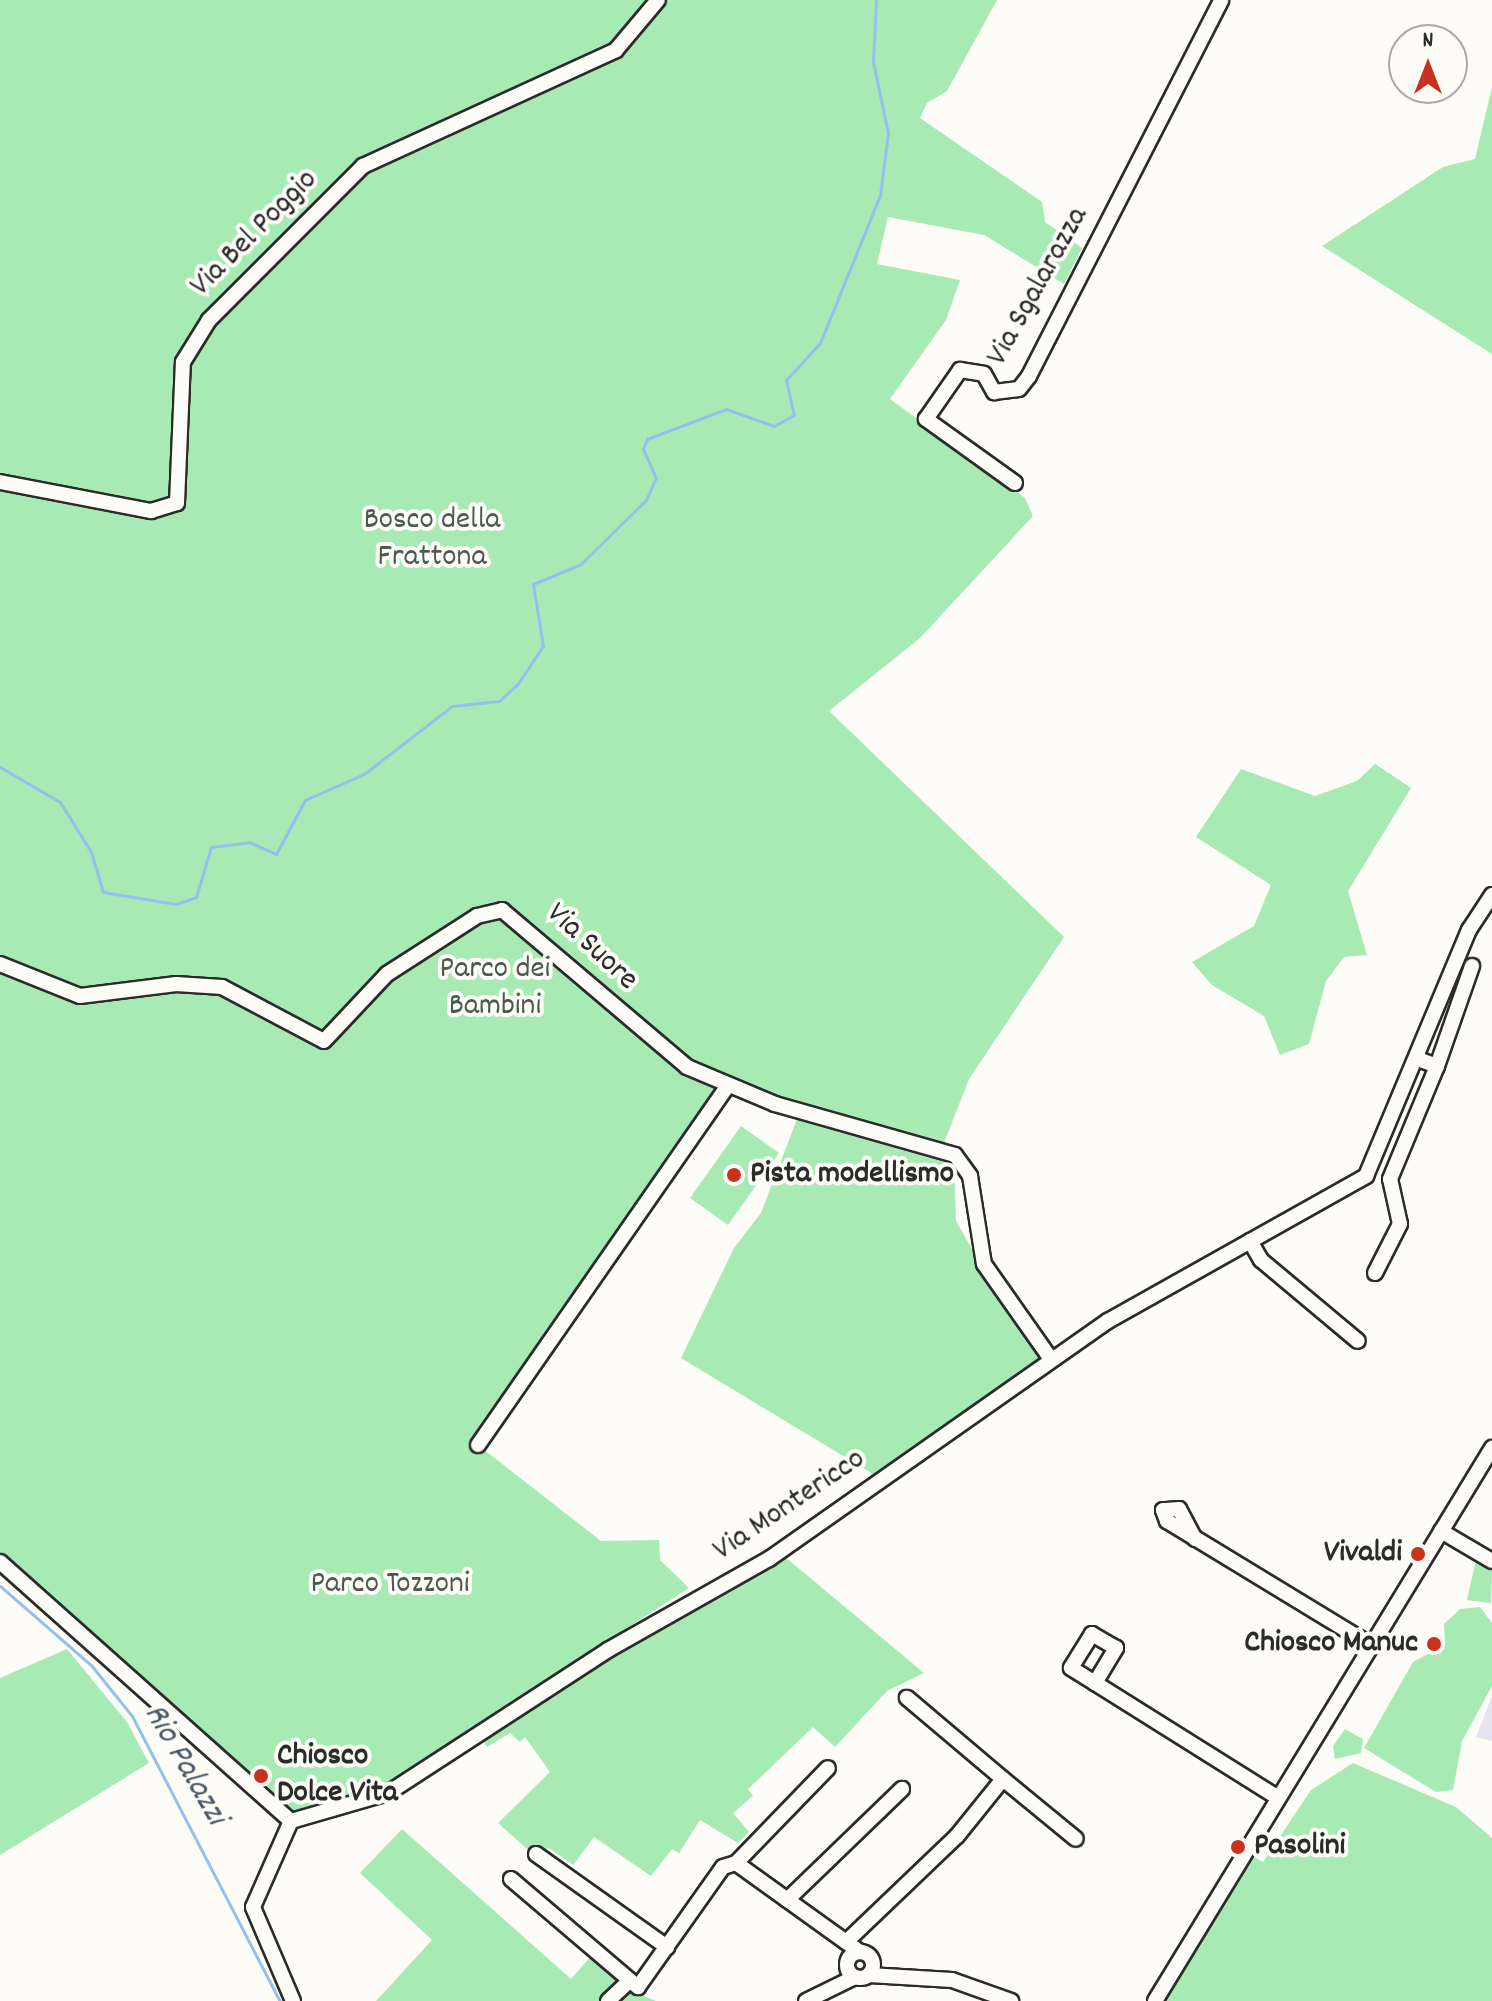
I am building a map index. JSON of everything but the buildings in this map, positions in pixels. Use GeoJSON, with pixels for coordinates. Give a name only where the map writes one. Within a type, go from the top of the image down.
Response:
{"type":"FeatureCollection","features":[{"type":"Feature","properties":{"kind":"street","name":"Via Bel Poggio"},"geometry":{"type":"LineString","coordinates":[[0,482],[151,511],[177,503],[183,362],[209,320],[363,166],[616,50],[658,0]]}},
{"type":"Feature","properties":{"kind":"street","name":"Via Sgalarazza"},"geometry":{"type":"LineString","coordinates":[[1015,483],[926,419],[960,370],[984,374],[994,392],[1019,389],[1029,376],[1221,0]]}},
{"type":"Feature","properties":{"kind":"street","name":"Via Montericco"},"geometry":{"type":"LineString","coordinates":[[291,1821],[388,1793],[608,1650],[769,1559],[1050,1358],[1366,1176],[1418,1059],[1469,930],[1492,895]]}},
{"type":"Feature","properties":{"kind":"street","name":"Via Suore"},"geometry":{"type":"LineString","coordinates":[[0,964],[80,996],[176,984],[222,987],[324,1041],[387,974],[477,916],[502,910],[667,1055],[727,1087],[955,1155],[970,1176],[984,1264],[1050,1358]]}},
{"type":"Feature","properties":{"kind":"street"},"geometry":{"type":"LineString","coordinates":[[1375,1273],[1400,1224],[1390,1179],[1437,1066],[1472,966]]}},
{"type":"Feature","properties":{"kind":"street"},"geometry":{"type":"LineString","coordinates":[[1418,1059],[1437,1066]]}},
{"type":"Feature","properties":{"kind":"street"},"geometry":{"type":"LineString","coordinates":[[478,1445],[727,1087]]}},
{"type":"Feature","properties":{"kind":"street"},"geometry":{"type":"LineString","coordinates":[[1250,1241],[1261,1260],[1358,1341]]}},
{"type":"Feature","properties":{"kind":"street"},"geometry":{"type":"LineString","coordinates":[[1155,2001],[1492,1448]]}},
{"type":"Feature","properties":{"kind":"street"},"geometry":{"type":"LineString","coordinates":[[1441,1531],[1492,1561]]}},
{"type":"Feature","properties":{"kind":"street"},"geometry":{"type":"LineString","coordinates":[[1195,1539],[1371,1645]]}},
{"type":"Feature","properties":{"kind":"street"},"geometry":{"type":"LineString","coordinates":[[0,1562],[291,1821],[253,1907],[293,2001]]}},
{"type":"Feature","properties":{"kind":"street"},"geometry":{"type":"LineString","coordinates":[[1095,1683],[1278,1798]]}},
{"type":"Feature","properties":{"kind":"street"},"geometry":{"type":"LineString","coordinates":[[907,1698],[1076,1839]]}},
{"type":"Feature","properties":{"kind":"street"},"geometry":{"type":"LineString","coordinates":[[608,2001],[630,1986],[667,1947],[723,1867],[736,1863],[828,1768]]}},
{"type":"Feature","properties":{"kind":"street"},"geometry":{"type":"LineString","coordinates":[[851,1939],[957,1836],[1003,1779]]}},
{"type":"Feature","properties":{"kind":"street"},"geometry":{"type":"LineString","coordinates":[[787,1900],[902,1789]]}},
{"type":"Feature","properties":{"kind":"street"},"geometry":{"type":"LineString","coordinates":[[536,1854],[667,1947]]}},
{"type":"Feature","properties":{"kind":"street"},"geometry":{"type":"LineString","coordinates":[[736,1863],[787,1900],[851,1939],[860,1963]]}},
{"type":"Feature","properties":{"kind":"street"},"geometry":{"type":"LineString","coordinates":[[511,1879],[630,1986]]}},
{"type":"Feature","properties":{"kind":"street"},"geometry":{"type":"LineString","coordinates":[[860,1963],[897,1975],[952,1980],[1011,2001]]}},
{"type":"Feature","properties":{"kind":"street"},"geometry":{"type":"LineString","coordinates":[[806,2001],[860,1963]]}},
{"type":"Feature","properties":{"kind":"shaded area"},"geometry":{"type":"Polygon","coordinates":[[[1492,1696],[1492,1741],[1476,1737],[1492,1696]]]}},
{"type":"Feature","properties":{"kind":"green space","name":"Bosco della Frattona"},"geometry":{"type":"Polygon","coordinates":[[[0,0],[997,0],[947,91],[927,103],[920,118],[1042,202],[1045,222],[1082,248],[1064,284],[984,235],[888,217],[877,264],[960,280],[946,320],[890,399],[1025,498],[1033,516],[920,638],[829,711],[1064,937],[969,1079],[942,1148],[725,1085],[709,1100],[478,1445],[601,1541],[659,1540],[660,1560],[689,1588],[370,1794],[292,1818],[0,1556],[0,0]]]}},
{"type":"Feature","properties":{"kind":"green space"},"geometry":{"type":"Polygon","coordinates":[[[1492,87],[1492,354],[1322,246],[1443,167],[1475,159],[1492,87]]]}},
{"type":"Feature","properties":{"kind":"green space"},"geometry":{"type":"Polygon","coordinates":[[[1375,764],[1411,788],[1348,891],[1367,955],[1344,957],[1326,981],[1309,1044],[1280,1055],[1264,1016],[1212,985],[1192,962],[1254,926],[1271,885],[1196,837],[1241,769],[1315,796],[1357,781],[1375,764]]]}},
{"type":"Feature","properties":{"kind":"green space"},"geometry":{"type":"Polygon","coordinates":[[[797,1119],[954,1165],[956,1221],[995,1290],[1050,1363],[878,1477],[681,1358],[734,1248],[761,1213],[797,1119]]]}},
{"type":"Feature","properties":{"kind":"green space","name":"Pista modellismo"},"geometry":{"type":"Polygon","coordinates":[[[741,1126],[779,1153],[728,1225],[690,1198],[741,1126]]]}},
{"type":"Feature","properties":{"kind":"green space"},"geometry":{"type":"Polygon","coordinates":[[[779,1552],[924,1673],[887,1691],[835,1747],[813,1727],[748,1789],[753,1796],[733,1813],[749,1832],[738,1843],[700,1820],[679,1853],[672,1849],[651,1876],[594,1837],[573,1865],[549,1848],[535,1856],[498,1823],[550,1772],[525,1737],[520,1742],[510,1733],[487,1747],[483,1741],[779,1552]]]}},
{"type":"Feature","properties":{"kind":"green space"},"geometry":{"type":"Polygon","coordinates":[[[1476,1560],[1492,1569],[1491,1603],[1467,1600],[1476,1560]]]}},
{"type":"Feature","properties":{"kind":"green space"},"geometry":{"type":"Polygon","coordinates":[[[1480,1607],[1492,1623],[1492,1686],[1462,1741],[1453,1790],[1436,1792],[1364,1748],[1413,1662],[1445,1645],[1444,1624],[1460,1609],[1480,1607]]]}},
{"type":"Feature","properties":{"kind":"green space"},"geometry":{"type":"Polygon","coordinates":[[[67,1649],[127,1722],[149,1763],[0,1855],[0,1678],[67,1649]]]}},
{"type":"Feature","properties":{"kind":"green space"},"geometry":{"type":"Polygon","coordinates":[[[1345,1729],[1363,1739],[1361,1753],[1335,1759],[1333,1746],[1345,1729]]]}},
{"type":"Feature","properties":{"kind":"green space"},"geometry":{"type":"Polygon","coordinates":[[[1353,1763],[1456,1807],[1492,1838],[1492,2001],[1161,2001],[1251,1855],[1263,1862],[1311,1790],[1353,1763]]]}},
{"type":"Feature","properties":{"kind":"green space"},"geometry":{"type":"Polygon","coordinates":[[[402,1829],[571,1979],[591,1956],[623,1987],[656,2001],[376,2001],[432,1940],[360,1873],[402,1829]]]}},
{"type":"Feature","properties":{"kind":"waterway"},"geometry":{"type":"LineString","coordinates":[[0,767],[60,802],[91,852],[103,892],[176,904],[196,897],[211,847],[249,842],[276,854],[305,800],[364,774],[452,706],[499,701],[517,685],[543,646],[533,584],[581,564],[646,500],[656,478],[643,449],[647,439],[726,409],[774,426],[794,415],[786,380],[820,343],[880,195],[888,133],[873,62],[876,0]]}},
{"type":"Feature","properties":{"kind":"waterway","name":"Rio Palazzi"},"geometry":{"type":"LineString","coordinates":[[0,1586],[91,1665],[132,1716],[280,2001]]}},
{"type":"Feature","properties":{"kind":"place","name":"Pista modellismo"},"geometry":{"type":"Point","coordinates":[734,1175]}},
{"type":"Feature","properties":{"kind":"place","name":"Vivaldi"},"geometry":{"type":"Point","coordinates":[1418,1554]}},
{"type":"Feature","properties":{"kind":"place","name":"Chiosco Manuc"},"geometry":{"type":"Point","coordinates":[1434,1644]}},
{"type":"Feature","properties":{"kind":"place","name":"Chiosco Dolce Vita"},"geometry":{"type":"Point","coordinates":[261,1776]}},
{"type":"Feature","properties":{"kind":"place","name":"Pasolini"},"geometry":{"type":"Point","coordinates":[1238,1847]}},
{"type":"Feature","properties":{"kind":"park label","name":"Parco dei Bambini"},"geometry":{"type":"Point","coordinates":[495,990]}},
{"type":"Feature","properties":{"kind":"park label","name":"Parco Tozzoni"},"geometry":{"type":"Point","coordinates":[390,1585]}}]}
